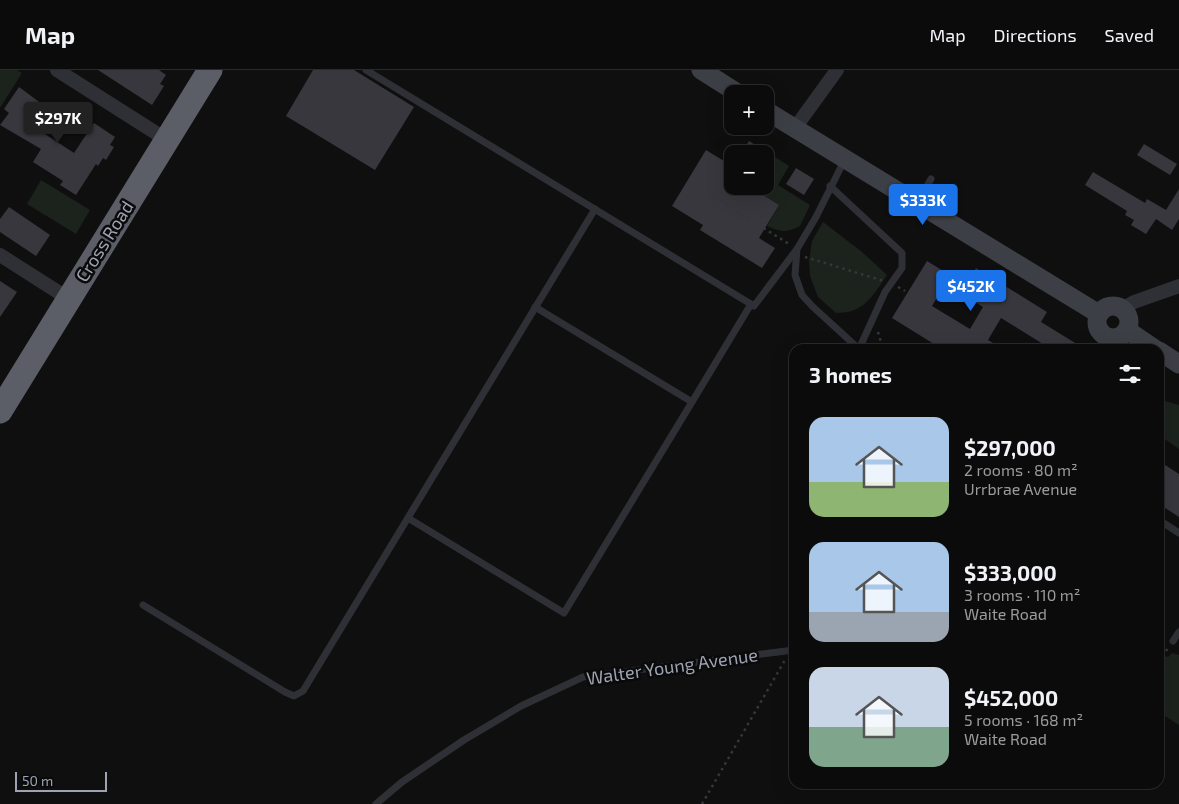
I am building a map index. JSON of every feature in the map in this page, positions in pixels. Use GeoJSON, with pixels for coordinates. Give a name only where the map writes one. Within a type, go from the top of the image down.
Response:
{"type":"FeatureCollection","features":[{"type":"Feature","properties":{"kind":"highway","name":"Cross Road"},"geometry":{"type":"LineString","coordinates":[[0,411],[210,71]]}},
{"type":"Feature","properties":{"kind":"street"},"geometry":{"type":"LineString","coordinates":[[57,70],[167,140]]}},
{"type":"Feature","properties":{"kind":"street"},"geometry":{"type":"LineString","coordinates":[[701,70],[725,85]]}},
{"type":"Feature","properties":{"kind":"street"},"geometry":{"type":"LineString","coordinates":[[795,128],[837,70]]}},
{"type":"Feature","properties":{"kind":"street"},"geometry":{"type":"LineString","coordinates":[[774,115],[1099,314]]}},
{"type":"Feature","properties":{"kind":"street"},"geometry":{"type":"LineString","coordinates":[[0,255],[69,299]]}},
{"type":"Feature","properties":{"kind":"street"},"geometry":{"type":"LineString","coordinates":[[1122,309],[1134,302],[1179,286]]}},
{"type":"Feature","properties":{"kind":"street"},"geometry":{"type":"LineString","coordinates":[[1117,306],[1129,318],[1127,330],[1118,337],[1107,337],[1102,334],[1097,325],[1099,314],[1107,307],[1117,306]]}},
{"type":"Feature","properties":{"kind":"street"},"geometry":{"type":"LineString","coordinates":[[1127,330],[1148,344]]}},
{"type":"Feature","properties":{"kind":"street"},"geometry":{"type":"LineString","coordinates":[[1164,354],[1179,364]]}},
{"type":"Feature","properties":{"kind":"lane"},"geometry":{"type":"LineString","coordinates":[[366,70],[754,306],[797,252],[845,159]]}},
{"type":"Feature","properties":{"kind":"lane"},"geometry":{"type":"LineString","coordinates":[[917,203],[932,180]]}},
{"type":"Feature","properties":{"kind":"lane"},"geometry":{"type":"LineString","coordinates":[[830,186],[902,253],[902,268],[885,292],[861,344]]}},
{"type":"Feature","properties":{"kind":"lane"},"geometry":{"type":"LineString","coordinates":[[143,605],[285,692],[294,696],[303,692],[594,209]]}},
{"type":"Feature","properties":{"kind":"lane"},"geometry":{"type":"LineString","coordinates":[[797,252],[795,275],[802,295],[853,344]]}},
{"type":"Feature","properties":{"kind":"lane"},"geometry":{"type":"LineString","coordinates":[[408,518],[564,613],[751,304]]}},
{"type":"Feature","properties":{"kind":"lane"},"geometry":{"type":"LineString","coordinates":[[535,308],[692,402]]}},
{"type":"Feature","properties":{"kind":"lane"},"geometry":{"type":"LineString","coordinates":[[1164,523],[1179,533]]}},
{"type":"Feature","properties":{"kind":"lane"},"geometry":{"type":"LineString","coordinates":[[1173,641],[1179,632]]}},
{"type":"Feature","properties":{"kind":"lane","name":"Walter Young Avenue"},"geometry":{"type":"LineString","coordinates":[[376,804],[402,782],[464,740],[522,706],[583,677],[789,651]]}},
{"type":"Feature","properties":{"kind":"path"},"geometry":{"type":"LineString","coordinates":[[714,197],[797,252],[892,283],[905,291]]}},
{"type":"Feature","properties":{"kind":"path"},"geometry":{"type":"LineString","coordinates":[[1164,654],[1173,641]]}},
{"type":"Feature","properties":{"kind":"path"},"geometry":{"type":"LineString","coordinates":[[702,804],[789,657]]}},
{"type":"Feature","properties":{"kind":"shaded area"},"geometry":{"type":"Polygon","coordinates":[[[0,70],[17,70],[22,73],[0,108],[0,70]]]}},
{"type":"Feature","properties":{"kind":"shaded area"},"geometry":{"type":"Polygon","coordinates":[[[775,157],[789,166],[778,185],[810,205],[800,226],[787,231],[775,230],[767,226],[779,205],[763,195],[774,195],[775,157]]]}},
{"type":"Feature","properties":{"kind":"shaded area"},"geometry":{"type":"Polygon","coordinates":[[[41,180],[90,210],[76,234],[27,204],[41,180]]]}},
{"type":"Feature","properties":{"kind":"shaded area"},"geometry":{"type":"Polygon","coordinates":[[[823,222],[862,252],[887,275],[872,297],[854,310],[836,313],[818,297],[810,276],[809,261],[812,241],[823,222]]]}},
{"type":"Feature","properties":{"kind":"shaded area"},"geometry":{"type":"Polygon","coordinates":[[[1164,401],[1179,405],[1179,449],[1164,438],[1164,401]]]}},
{"type":"Feature","properties":{"kind":"shaded area"},"geometry":{"type":"Polygon","coordinates":[[[1172,653],[1179,655],[1179,725],[1164,715],[1164,658],[1168,657],[1172,653]]]}},
{"type":"Feature","properties":{"kind":"building"},"geometry":{"type":"Polygon","coordinates":[[[98,70],[159,70],[166,75],[160,84],[164,86],[152,105],[98,70]]]}},
{"type":"Feature","properties":{"kind":"building"},"geometry":{"type":"Polygon","coordinates":[[[313,70],[354,70],[414,107],[375,170],[286,116],[313,70]]]}},
{"type":"Feature","properties":{"kind":"building"},"geometry":{"type":"Polygon","coordinates":[[[19,87],[42,104],[28,123],[74,153],[94,123],[115,137],[110,145],[114,147],[106,160],[103,158],[98,166],[96,164],[76,195],[60,185],[63,181],[33,162],[41,149],[0,125],[9,113],[4,109],[19,87]]]}},
{"type":"Feature","properties":{"kind":"building"},"geometry":{"type":"Polygon","coordinates":[[[749,141],[755,145],[747,145],[749,141]]]}},
{"type":"Feature","properties":{"kind":"building"},"geometry":{"type":"Polygon","coordinates":[[[1144,144],[1177,164],[1170,175],[1137,155],[1144,144]]]}},
{"type":"Feature","properties":{"kind":"building"},"geometry":{"type":"Polygon","coordinates":[[[706,150],[724,161],[724,195],[763,195],[779,205],[759,238],[775,248],[762,268],[700,230],[703,225],[672,206],[706,150]]]}},
{"type":"Feature","properties":{"kind":"building"},"geometry":{"type":"Polygon","coordinates":[[[796,168],[814,179],[804,195],[786,184],[796,168]]]}},
{"type":"Feature","properties":{"kind":"building"},"geometry":{"type":"Polygon","coordinates":[[[1093,172],[1145,203],[1147,199],[1166,210],[1179,189],[1179,219],[1172,230],[1156,219],[1146,234],[1131,225],[1134,220],[1125,215],[1127,211],[1085,185],[1093,172]]]}},
{"type":"Feature","properties":{"kind":"building"},"geometry":{"type":"Polygon","coordinates":[[[9,207],[50,235],[36,256],[0,232],[0,219],[9,207]]]}},
{"type":"Feature","properties":{"kind":"building"},"geometry":{"type":"Polygon","coordinates":[[[927,261],[966,285],[976,268],[1047,312],[1041,322],[1077,344],[1043,344],[1001,318],[988,340],[995,344],[934,344],[892,318],[927,261]],[[945,284],[932,306],[970,329],[983,307],[945,284]]]}},
{"type":"Feature","properties":{"kind":"building"},"geometry":{"type":"Polygon","coordinates":[[[0,281],[17,292],[0,317],[0,281]]]}},
{"type":"Feature","properties":{"kind":"building"},"geometry":{"type":"Polygon","coordinates":[[[1164,464],[1179,474],[1179,517],[1164,507],[1164,464]]]}}]}
